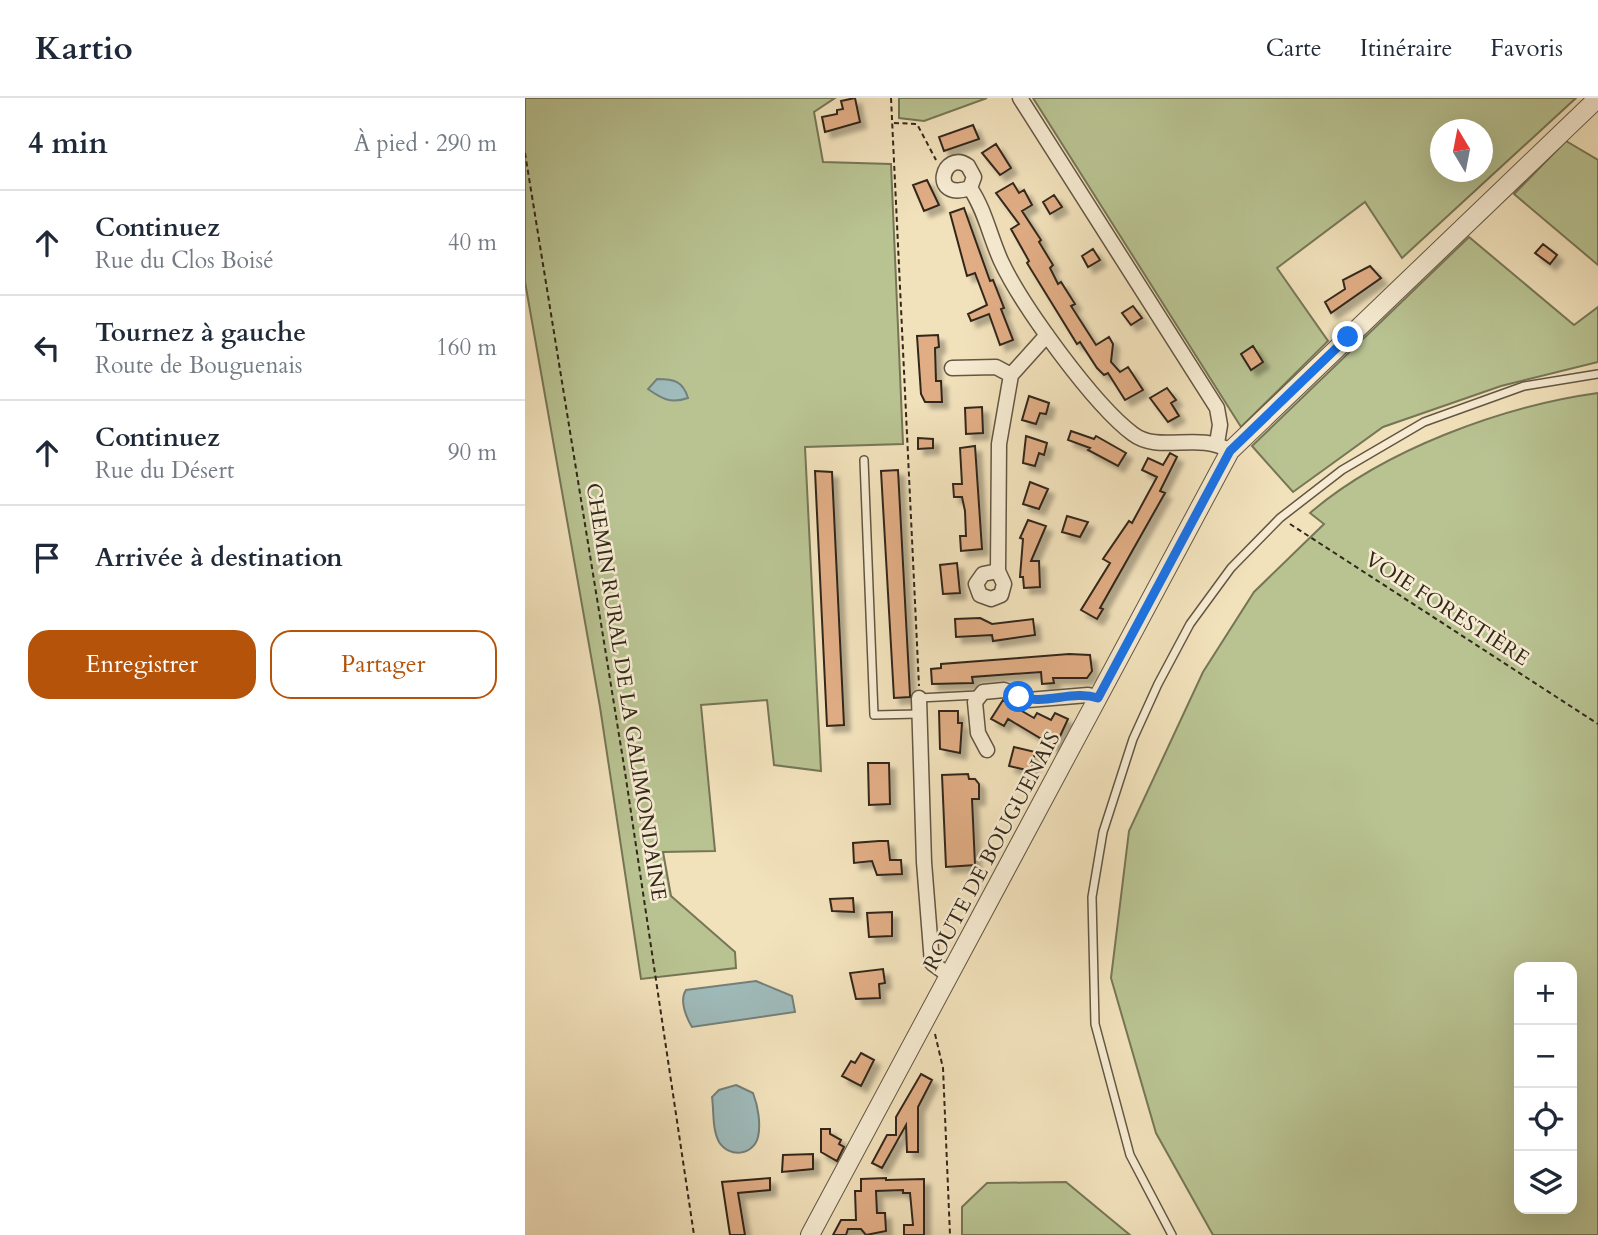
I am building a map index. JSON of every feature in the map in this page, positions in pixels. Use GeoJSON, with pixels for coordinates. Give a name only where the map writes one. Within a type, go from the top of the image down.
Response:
{"type":"FeatureCollection","features":[{"type":"Feature","properties":{"kind":"street"},"geometry":{"type":"LineString","coordinates":[[969,188],[977,199],[1002,262],[1047,335],[1094,393],[1133,434],[1154,442],[1223,447],[1217,408],[1020,98]]}},
{"type":"Feature","properties":{"kind":"street","name":"ROUTE DE BOUGUENAIS"},"geometry":{"type":"LineString","coordinates":[[810,1235],[1098,698],[1223,447],[1598,98]]}},
{"type":"Feature","properties":{"kind":"street"},"geometry":{"type":"LineString","coordinates":[[964,163],[974,177],[969,188],[959,192],[949,188],[943,181],[943,173],[950,165],[964,163]]}},
{"type":"Feature","properties":{"kind":"street"},"geometry":{"type":"LineString","coordinates":[[998,571],[999,443],[1011,375],[1047,335]]}},
{"type":"Feature","properties":{"kind":"street"},"geometry":{"type":"LineString","coordinates":[[951,368],[996,367],[1011,375]]}},
{"type":"Feature","properties":{"kind":"street"},"geometry":{"type":"LineString","coordinates":[[987,750],[978,733],[975,702],[978,695],[989,690],[1004,690],[1028,700],[1089,695],[1098,698]]}},
{"type":"Feature","properties":{"kind":"street"},"geometry":{"type":"LineString","coordinates":[[919,698],[924,862],[932,963],[950,976]]}},
{"type":"Feature","properties":{"kind":"lane"},"geometry":{"type":"LineString","coordinates":[[1172,1235],[1130,1155],[1095,1024],[1092,897],[1103,832],[1133,739],[1158,684],[1190,624],[1231,568],[1280,517],[1342,470],[1424,422],[1524,386],[1598,374]]}},
{"type":"Feature","properties":{"kind":"lane"},"geometry":{"type":"LineString","coordinates":[[864,460],[874,715],[920,714]]}},
{"type":"Feature","properties":{"kind":"lane"},"geometry":{"type":"LineString","coordinates":[[919,698],[978,695]]}},
{"type":"Feature","properties":{"kind":"path"},"geometry":{"type":"LineString","coordinates":[[891,98],[919,698]]}},
{"type":"Feature","properties":{"kind":"path"},"geometry":{"type":"LineString","coordinates":[[893,123],[917,124],[943,173]]}},
{"type":"Feature","properties":{"kind":"path","name":"CHEMIN RURAL DE LA GALIMONDAINE"},"geometry":{"type":"LineString","coordinates":[[525,153],[621,744],[694,1235]]}},
{"type":"Feature","properties":{"kind":"path","name":"VOIE FORESTIÈRE"},"geometry":{"type":"LineString","coordinates":[[1280,517],[1598,724]]}},
{"type":"Feature","properties":{"kind":"path"},"geometry":{"type":"LineString","coordinates":[[929,1017],[943,1068],[950,1235]]}},
{"type":"Feature","properties":{"kind":"green space"},"geometry":{"type":"Polygon","coordinates":[[[525,98],[835,98],[814,112],[823,162],[891,164],[903,444],[805,447],[821,771],[774,765],[767,700],[701,705],[715,851],[663,852],[671,896],[735,952],[736,968],[641,979],[600,707],[525,282],[525,98]]]}},
{"type":"Feature","properties":{"kind":"green space"},"geometry":{"type":"Polygon","coordinates":[[[899,98],[987,98],[924,121],[899,118],[899,98]]]}},
{"type":"Feature","properties":{"kind":"green space"},"geometry":{"type":"Polygon","coordinates":[[[1033,98],[1576,98],[1493,174],[1493,119],[1430,119],[1430,182],[1485,182],[1402,258],[1365,202],[1277,268],[1328,341],[1241,427],[1033,98]]]}},
{"type":"Feature","properties":{"kind":"green space"},"geometry":{"type":"Polygon","coordinates":[[[1566,141],[1598,160],[1598,265],[1514,194],[1566,141]]]}},
{"type":"Feature","properties":{"kind":"green space"},"geometry":{"type":"Polygon","coordinates":[[[1469,237],[1574,325],[1598,307],[1598,362],[1501,386],[1383,427],[1293,492],[1252,446],[1469,237]]]}},
{"type":"Feature","properties":{"kind":"green space"},"geometry":{"type":"Polygon","coordinates":[[[1598,393],[1598,1235],[1213,1235],[1156,1133],[1111,978],[1129,831],[1203,672],[1254,592],[1324,524],[1310,513],[1339,490],[1408,451],[1446,434],[1523,408],[1598,393]]]}},
{"type":"Feature","properties":{"kind":"green space"},"geometry":{"type":"Polygon","coordinates":[[[1066,1182],[1130,1235],[962,1235],[962,1207],[987,1183],[1066,1182]]]}},
{"type":"Feature","properties":{"kind":"water"},"geometry":{"type":"Polygon","coordinates":[[[657,379],[677,382],[688,398],[667,400],[648,389],[657,379]]]}},
{"type":"Feature","properties":{"kind":"water"},"geometry":{"type":"Polygon","coordinates":[[[756,981],[792,996],[795,1012],[692,1027],[683,1003],[686,990],[756,981]]]}},
{"type":"Feature","properties":{"kind":"water"},"geometry":{"type":"Polygon","coordinates":[[[736,1085],[753,1093],[759,1121],[755,1143],[740,1153],[729,1151],[719,1142],[714,1126],[712,1097],[719,1090],[736,1085]]]}},
{"type":"Feature","properties":{"kind":"building"},"geometry":{"type":"Polygon","coordinates":[[[855,98],[860,122],[825,132],[822,117],[837,114],[837,110],[843,109],[841,101],[855,98]]]}},
{"type":"Feature","properties":{"kind":"building"},"geometry":{"type":"Polygon","coordinates":[[[973,125],[979,139],[944,151],[939,137],[973,125]]]}},
{"type":"Feature","properties":{"kind":"building"},"geometry":{"type":"Polygon","coordinates":[[[996,144],[1011,168],[1000,175],[982,153],[996,144]]]}},
{"type":"Feature","properties":{"kind":"building"},"geometry":{"type":"Polygon","coordinates":[[[927,180],[939,205],[924,211],[913,185],[927,180]]]}},
{"type":"Feature","properties":{"kind":"building"},"geometry":{"type":"Polygon","coordinates":[[[1013,183],[1019,193],[1024,190],[1032,205],[1022,211],[1041,240],[1039,242],[1053,265],[1050,268],[1058,284],[1061,282],[1075,304],[1071,306],[1096,345],[1109,337],[1113,344],[1111,362],[1120,372],[1128,367],[1143,390],[1125,400],[1108,373],[1104,375],[1080,342],[1077,344],[1027,263],[1029,261],[1011,229],[1019,224],[996,193],[1013,183]]]}},
{"type":"Feature","properties":{"kind":"building"},"geometry":{"type":"Polygon","coordinates":[[[1054,195],[1062,207],[1050,214],[1043,202],[1054,195]]]}},
{"type":"Feature","properties":{"kind":"building"},"geometry":{"type":"Polygon","coordinates":[[[964,208],[990,281],[993,280],[1004,308],[1001,309],[1013,340],[1000,345],[989,314],[971,321],[968,314],[987,305],[975,273],[967,276],[950,213],[964,208]]]}},
{"type":"Feature","properties":{"kind":"building"},"geometry":{"type":"Polygon","coordinates":[[[1543,244],[1557,255],[1550,264],[1535,253],[1543,244]]]}},
{"type":"Feature","properties":{"kind":"building"},"geometry":{"type":"Polygon","coordinates":[[[1093,249],[1100,260],[1088,267],[1082,256],[1093,249]]]}},
{"type":"Feature","properties":{"kind":"building"},"geometry":{"type":"Polygon","coordinates":[[[1370,266],[1381,278],[1331,313],[1325,302],[1345,289],[1343,280],[1370,266]]]}},
{"type":"Feature","properties":{"kind":"building"},"geometry":{"type":"Polygon","coordinates":[[[1133,306],[1142,318],[1131,325],[1122,313],[1133,306]]]}},
{"type":"Feature","properties":{"kind":"building"},"geometry":{"type":"Polygon","coordinates":[[[938,335],[939,347],[935,348],[936,381],[941,381],[942,402],[925,402],[921,394],[917,336],[938,335]]]}},
{"type":"Feature","properties":{"kind":"building"},"geometry":{"type":"Polygon","coordinates":[[[1253,346],[1263,362],[1251,370],[1241,354],[1253,346]]]}},
{"type":"Feature","properties":{"kind":"building"},"geometry":{"type":"Polygon","coordinates":[[[1167,388],[1176,400],[1171,403],[1179,416],[1168,422],[1150,398],[1167,388]]]}},
{"type":"Feature","properties":{"kind":"building"},"geometry":{"type":"Polygon","coordinates":[[[1029,396],[1049,403],[1046,414],[1040,413],[1036,424],[1022,420],[1029,396]]]}},
{"type":"Feature","properties":{"kind":"building"},"geometry":{"type":"Polygon","coordinates":[[[982,407],[983,433],[966,434],[965,408],[982,407]]]}},
{"type":"Feature","properties":{"kind":"building"},"geometry":{"type":"Polygon","coordinates":[[[1071,431],[1094,439],[1096,436],[1126,453],[1118,466],[1088,450],[1090,448],[1068,440],[1071,431]]]}},
{"type":"Feature","properties":{"kind":"building"},"geometry":{"type":"Polygon","coordinates":[[[1026,436],[1047,443],[1044,455],[1039,453],[1035,466],[1023,463],[1026,436]]]}},
{"type":"Feature","properties":{"kind":"building"},"geometry":{"type":"Polygon","coordinates":[[[918,438],[933,439],[933,448],[918,449],[918,438]]]}},
{"type":"Feature","properties":{"kind":"building"},"geometry":{"type":"Polygon","coordinates":[[[975,446],[982,549],[961,551],[960,536],[966,536],[965,511],[962,497],[954,497],[953,484],[962,484],[960,448],[975,446]]]}},
{"type":"Feature","properties":{"kind":"building"},"geometry":{"type":"Polygon","coordinates":[[[1170,453],[1177,457],[1160,491],[1165,493],[1100,608],[1103,609],[1097,619],[1081,610],[1110,563],[1103,559],[1129,521],[1132,523],[1157,477],[1142,470],[1148,458],[1163,465],[1170,453]]]}},
{"type":"Feature","properties":{"kind":"building"},"geometry":{"type":"Polygon","coordinates":[[[898,470],[910,697],[894,698],[881,471],[898,470]]]}},
{"type":"Feature","properties":{"kind":"building"},"geometry":{"type":"Polygon","coordinates":[[[815,471],[832,472],[844,725],[827,726],[815,471]]]}},
{"type":"Feature","properties":{"kind":"building"},"geometry":{"type":"Polygon","coordinates":[[[1030,482],[1048,489],[1039,509],[1023,504],[1030,482]]]}},
{"type":"Feature","properties":{"kind":"building"},"geometry":{"type":"Polygon","coordinates":[[[1067,516],[1088,522],[1080,537],[1062,532],[1067,516]]]}},
{"type":"Feature","properties":{"kind":"building"},"geometry":{"type":"Polygon","coordinates":[[[1028,520],[1046,526],[1031,561],[1039,561],[1040,587],[1024,588],[1023,577],[1020,577],[1023,539],[1020,538],[1028,520]]]}},
{"type":"Feature","properties":{"kind":"building"},"geometry":{"type":"Polygon","coordinates":[[[957,563],[960,593],[943,594],[940,565],[957,563]]]}},
{"type":"Feature","properties":{"kind":"building"},"geometry":{"type":"Polygon","coordinates":[[[980,618],[992,624],[1033,619],[1035,635],[993,641],[992,635],[956,637],[955,619],[980,618]]]}},
{"type":"Feature","properties":{"kind":"building"},"geometry":{"type":"Polygon","coordinates":[[[1069,654],[1090,655],[1092,671],[1087,678],[1053,678],[1054,683],[1042,684],[1041,672],[972,677],[973,683],[932,684],[931,669],[941,668],[941,664],[1069,654]]]}},
{"type":"Feature","properties":{"kind":"building"},"geometry":{"type":"Polygon","coordinates":[[[1003,700],[1034,718],[1037,713],[1051,720],[1055,713],[1068,719],[1055,747],[1008,719],[1004,726],[991,719],[1003,700]]]}},
{"type":"Feature","properties":{"kind":"building"},"geometry":{"type":"Polygon","coordinates":[[[939,711],[958,711],[958,723],[962,723],[960,753],[940,749],[939,711]]]}},
{"type":"Feature","properties":{"kind":"building"},"geometry":{"type":"Polygon","coordinates":[[[1014,747],[1035,752],[1031,771],[1009,766],[1014,747]]]}},
{"type":"Feature","properties":{"kind":"building"},"geometry":{"type":"Polygon","coordinates":[[[868,763],[889,763],[890,804],[869,805],[868,763]]]}},
{"type":"Feature","properties":{"kind":"building"},"geometry":{"type":"Polygon","coordinates":[[[968,774],[969,779],[975,779],[979,784],[979,799],[972,799],[975,865],[946,867],[942,775],[968,774]]]}},
{"type":"Feature","properties":{"kind":"building"},"geometry":{"type":"Polygon","coordinates":[[[888,841],[890,860],[901,860],[902,874],[877,875],[872,861],[854,863],[853,843],[888,841]]]}},
{"type":"Feature","properties":{"kind":"building"},"geometry":{"type":"Polygon","coordinates":[[[853,898],[854,912],[832,911],[830,899],[853,898]]]}},
{"type":"Feature","properties":{"kind":"building"},"geometry":{"type":"Polygon","coordinates":[[[892,912],[892,936],[869,937],[867,913],[892,912]]]}},
{"type":"Feature","properties":{"kind":"building"},"geometry":{"type":"Polygon","coordinates":[[[883,969],[885,983],[879,984],[880,998],[856,999],[850,973],[883,969]]]}},
{"type":"Feature","properties":{"kind":"building"},"geometry":{"type":"Polygon","coordinates":[[[861,1053],[874,1060],[861,1086],[842,1076],[851,1061],[855,1063],[861,1053]]]}},
{"type":"Feature","properties":{"kind":"building"},"geometry":{"type":"Polygon","coordinates":[[[921,1074],[932,1080],[918,1107],[918,1152],[907,1152],[906,1125],[882,1168],[872,1163],[887,1135],[896,1135],[896,1117],[921,1074]]]}},
{"type":"Feature","properties":{"kind":"building"},"geometry":{"type":"Polygon","coordinates":[[[821,1129],[830,1129],[830,1134],[841,1140],[839,1144],[844,1147],[837,1161],[821,1152],[821,1129]]]}},
{"type":"Feature","properties":{"kind":"building"},"geometry":{"type":"Polygon","coordinates":[[[813,1154],[813,1169],[782,1172],[783,1155],[813,1154]]]}},
{"type":"Feature","properties":{"kind":"building"},"geometry":{"type":"Polygon","coordinates":[[[770,1178],[770,1190],[738,1193],[745,1235],[730,1235],[722,1182],[770,1178]]]}},
{"type":"Feature","properties":{"kind":"building"},"geometry":{"type":"Polygon","coordinates":[[[861,1179],[924,1179],[924,1235],[904,1235],[904,1225],[913,1225],[910,1193],[903,1193],[903,1190],[876,1191],[877,1213],[885,1213],[886,1231],[866,1235],[861,1229],[848,1229],[846,1235],[833,1235],[841,1220],[856,1220],[855,1191],[861,1191],[861,1179]]]}},
{"type":"Feature","properties":{"kind":"route"},"geometry":{"type":"LineString","coordinates":[[1019,697],[1028,700],[1089,695],[1098,698],[1230,451],[1348,337]]}}]}
